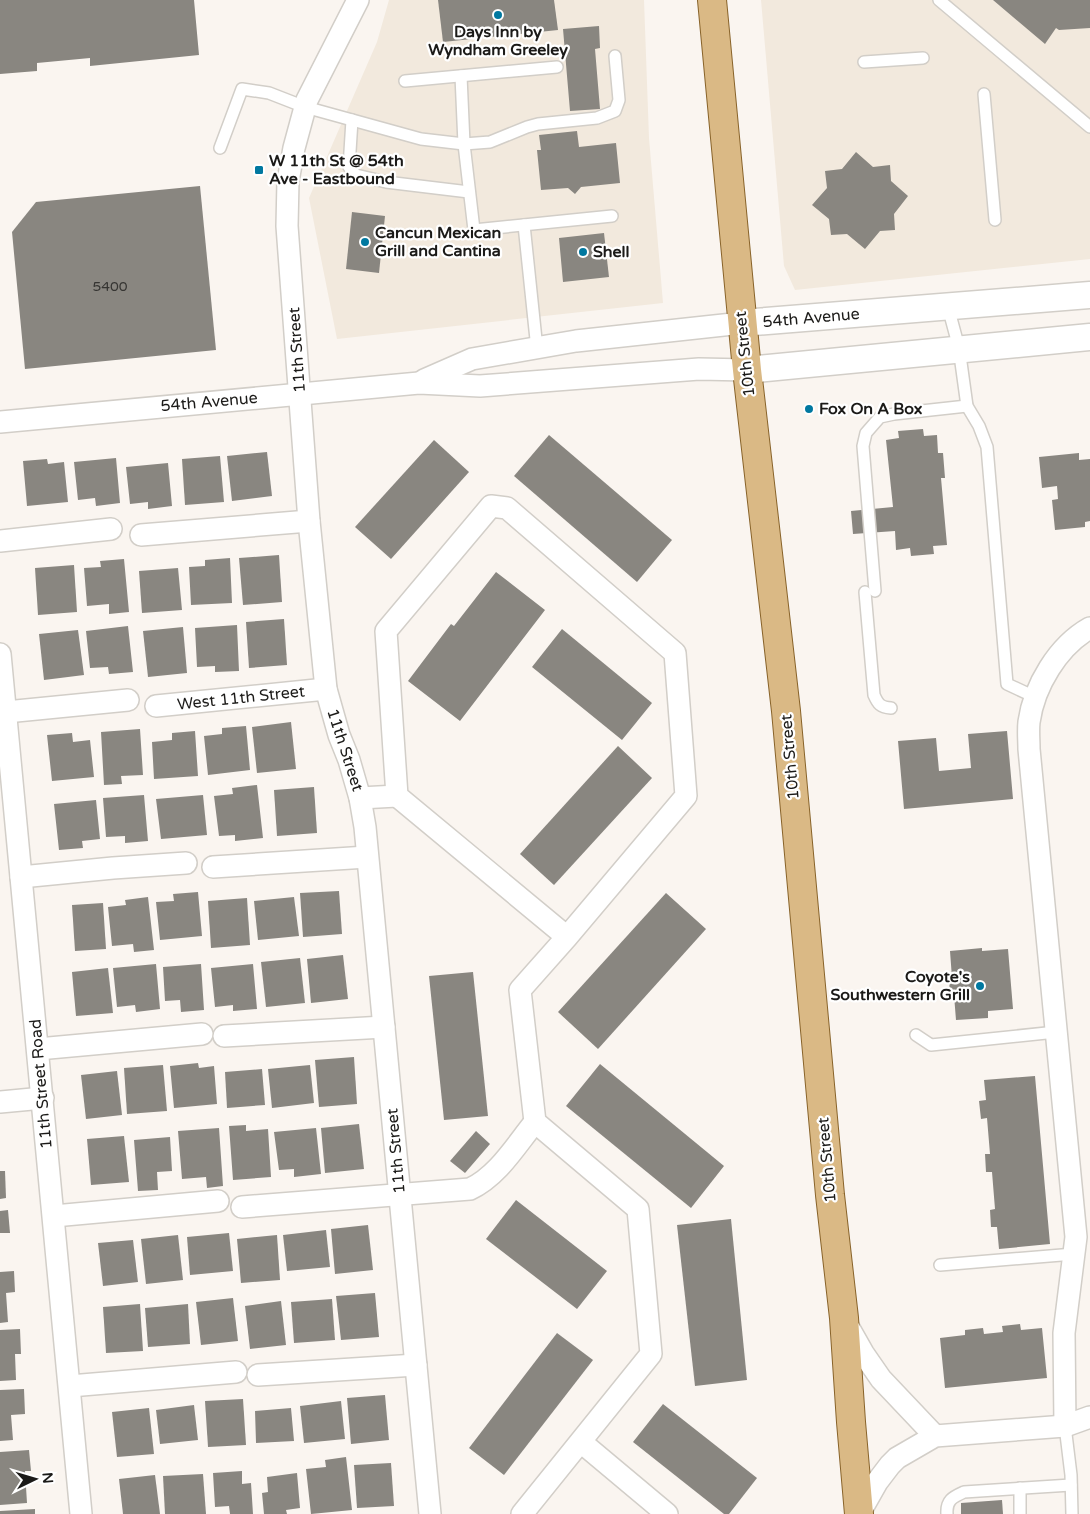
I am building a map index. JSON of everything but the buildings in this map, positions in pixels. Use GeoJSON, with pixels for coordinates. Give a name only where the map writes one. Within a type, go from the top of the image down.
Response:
{"type":"FeatureCollection","features":[{"type":"Feature","properties":{"kind":"main road","name":"10th Street"},"geometry":{"type":"LineString","coordinates":[[712,0],[742,323],[786,712],[830,1195],[844,1318],[859,1514]]}},
{"type":"Feature","properties":{"kind":"street","name":"11th Street"},"geometry":{"type":"LineString","coordinates":[[358,0],[305,107],[288,180],[287,226],[309,521],[326,690],[360,798],[384,1027],[430,1514]]}},
{"type":"Feature","properties":{"kind":"street","name":"54th Avenue"},"geometry":{"type":"LineString","coordinates":[[419,382],[472,359],[576,341],[742,323],[1090,295]]}},
{"type":"Feature","properties":{"kind":"street","name":"54th Avenue"},"geometry":{"type":"LineString","coordinates":[[0,422],[419,382],[480,386],[699,369],[747,370],[959,348],[1090,337]]}},
{"type":"Feature","properties":{"kind":"street"},"geometry":{"type":"LineString","coordinates":[[397,796],[386,631],[491,506],[507,508],[674,653],[686,796],[520,990],[535,1122],[638,1209],[651,1354],[522,1514]]}},
{"type":"Feature","properties":{"kind":"street"},"geometry":{"type":"LineString","coordinates":[[140,535],[309,521]]}},
{"type":"Feature","properties":{"kind":"street"},"geometry":{"type":"LineString","coordinates":[[0,541],[111,529]]}},
{"type":"Feature","properties":{"kind":"street"},"geometry":{"type":"LineString","coordinates":[[1065,1426],[1064,1333],[1076,1237],[1029,749],[1029,723],[1035,697],[1048,669],[1082,632],[1090,628]]}},
{"type":"Feature","properties":{"kind":"street","name":"11th Street Road"},"geometry":{"type":"LineString","coordinates":[[0,654],[6,712],[9,836],[21,877],[81,1514]]}},
{"type":"Feature","properties":{"kind":"street","name":"West 11th Street"},"geometry":{"type":"LineString","coordinates":[[156,706],[326,690]]}},
{"type":"Feature","properties":{"kind":"street"},"geometry":{"type":"LineString","coordinates":[[6,712],[128,700]]}},
{"type":"Feature","properties":{"kind":"street"},"geometry":{"type":"LineString","coordinates":[[360,798],[397,796],[567,937]]}},
{"type":"Feature","properties":{"kind":"street"},"geometry":{"type":"LineString","coordinates":[[213,867],[367,857]]}},
{"type":"Feature","properties":{"kind":"street"},"geometry":{"type":"LineString","coordinates":[[21,877],[186,863]]}},
{"type":"Feature","properties":{"kind":"street"},"geometry":{"type":"LineString","coordinates":[[224,1036],[384,1027]]}},
{"type":"Feature","properties":{"kind":"street"},"geometry":{"type":"LineString","coordinates":[[38,1049],[202,1034]]}},
{"type":"Feature","properties":{"kind":"street"},"geometry":{"type":"LineString","coordinates":[[0,1102],[43,1098]]}},
{"type":"Feature","properties":{"kind":"street"},"geometry":{"type":"LineString","coordinates":[[242,1207],[470,1189],[482,1183],[493,1174],[535,1122]]}},
{"type":"Feature","properties":{"kind":"street"},"geometry":{"type":"LineString","coordinates":[[54,1216],[218,1201]]}},
{"type":"Feature","properties":{"kind":"street"},"geometry":{"type":"LineString","coordinates":[[844,1318],[863,1353],[891,1392],[935,1436]]}},
{"type":"Feature","properties":{"kind":"street"},"geometry":{"type":"LineString","coordinates":[[258,1375],[416,1365]]}},
{"type":"Feature","properties":{"kind":"street"},"geometry":{"type":"LineString","coordinates":[[70,1386],[236,1372]]}},
{"type":"Feature","properties":{"kind":"street"},"geometry":{"type":"LineString","coordinates":[[859,1514],[886,1469],[897,1458],[935,1436],[1065,1426],[1090,1417]]}},
{"type":"Feature","properties":{"kind":"street"},"geometry":{"type":"LineString","coordinates":[[581,1442],[667,1514]]}},
{"type":"Feature","properties":{"kind":"lane"},"geometry":{"type":"LineString","coordinates":[[939,0],[1090,127]]}},
{"type":"Feature","properties":{"kind":"lane"},"geometry":{"type":"LineString","coordinates":[[220,148],[242,89],[269,93],[305,107],[422,139],[464,144],[490,142],[538,124],[597,118],[614,111],[618,100],[615,56]]}},
{"type":"Feature","properties":{"kind":"lane"},"geometry":{"type":"LineString","coordinates":[[864,62],[923,58]]}},
{"type":"Feature","properties":{"kind":"lane"},"geometry":{"type":"LineString","coordinates":[[405,81],[557,67]]}},
{"type":"Feature","properties":{"kind":"lane"},"geometry":{"type":"LineString","coordinates":[[461,76],[464,144],[474,230],[612,216]]}},
{"type":"Feature","properties":{"kind":"lane"},"geometry":{"type":"LineString","coordinates":[[984,94],[995,220]]}},
{"type":"Feature","properties":{"kind":"lane"},"geometry":{"type":"LineString","coordinates":[[352,120],[349,167],[356,175],[386,182],[470,192]]}},
{"type":"Feature","properties":{"kind":"lane"},"geometry":{"type":"LineString","coordinates":[[524,225],[538,349]]}},
{"type":"Feature","properties":{"kind":"lane"},"geometry":{"type":"LineString","coordinates":[[948,307],[959,348],[967,406],[979,426],[987,447],[1007,684],[1035,697]]}},
{"type":"Feature","properties":{"kind":"lane"},"geometry":{"type":"LineString","coordinates":[[891,708],[883,708],[878,704],[874,695],[862,446],[866,433],[880,417],[967,406]]}},
{"type":"Feature","properties":{"kind":"lane"},"geometry":{"type":"LineString","coordinates":[[916,1035],[931,1045],[1056,1032]]}},
{"type":"Feature","properties":{"kind":"lane"},"geometry":{"type":"LineString","coordinates":[[940,1265],[1074,1254]]}},
{"type":"Feature","properties":{"kind":"lane"},"geometry":{"type":"LineString","coordinates":[[1065,1426],[1072,1514]]}},
{"type":"Feature","properties":{"kind":"lane"},"geometry":{"type":"LineString","coordinates":[[947,1514],[946,1506],[951,1498],[964,1492],[1071,1485]]}},
{"type":"Feature","properties":{"kind":"lane"},"geometry":{"type":"LineString","coordinates":[[1020,1488],[1020,1514]]}},
{"type":"Feature","properties":{"kind":"shaded area"},"geometry":{"type":"Polygon","coordinates":[[[389,0],[644,0],[649,138],[663,303],[337,339],[309,198],[377,42],[389,0]]]}},
{"type":"Feature","properties":{"kind":"shaded area"},"geometry":{"type":"Polygon","coordinates":[[[761,0],[1090,0],[1090,259],[795,290],[784,266],[761,0]]]}},
{"type":"Feature","properties":{"kind":"place","name":"Days Inn by Wyndham Greeley"},"geometry":{"type":"Point","coordinates":[498,15]}},
{"type":"Feature","properties":{"kind":"place","name":"W 11th St @ 54th Ave - Eastbound"},"geometry":{"type":"Point","coordinates":[259,170]}},
{"type":"Feature","properties":{"kind":"place","name":"Cancun Mexican Grill and Cantina"},"geometry":{"type":"Point","coordinates":[365,242]}},
{"type":"Feature","properties":{"kind":"place","name":"Shell"},"geometry":{"type":"Point","coordinates":[583,252]}},
{"type":"Feature","properties":{"kind":"place","name":"Fox On A Box"},"geometry":{"type":"Point","coordinates":[809,409]}},
{"type":"Feature","properties":{"kind":"place","name":"Coyote's Southwestern Grill"},"geometry":{"type":"Point","coordinates":[980,986]}}]}
